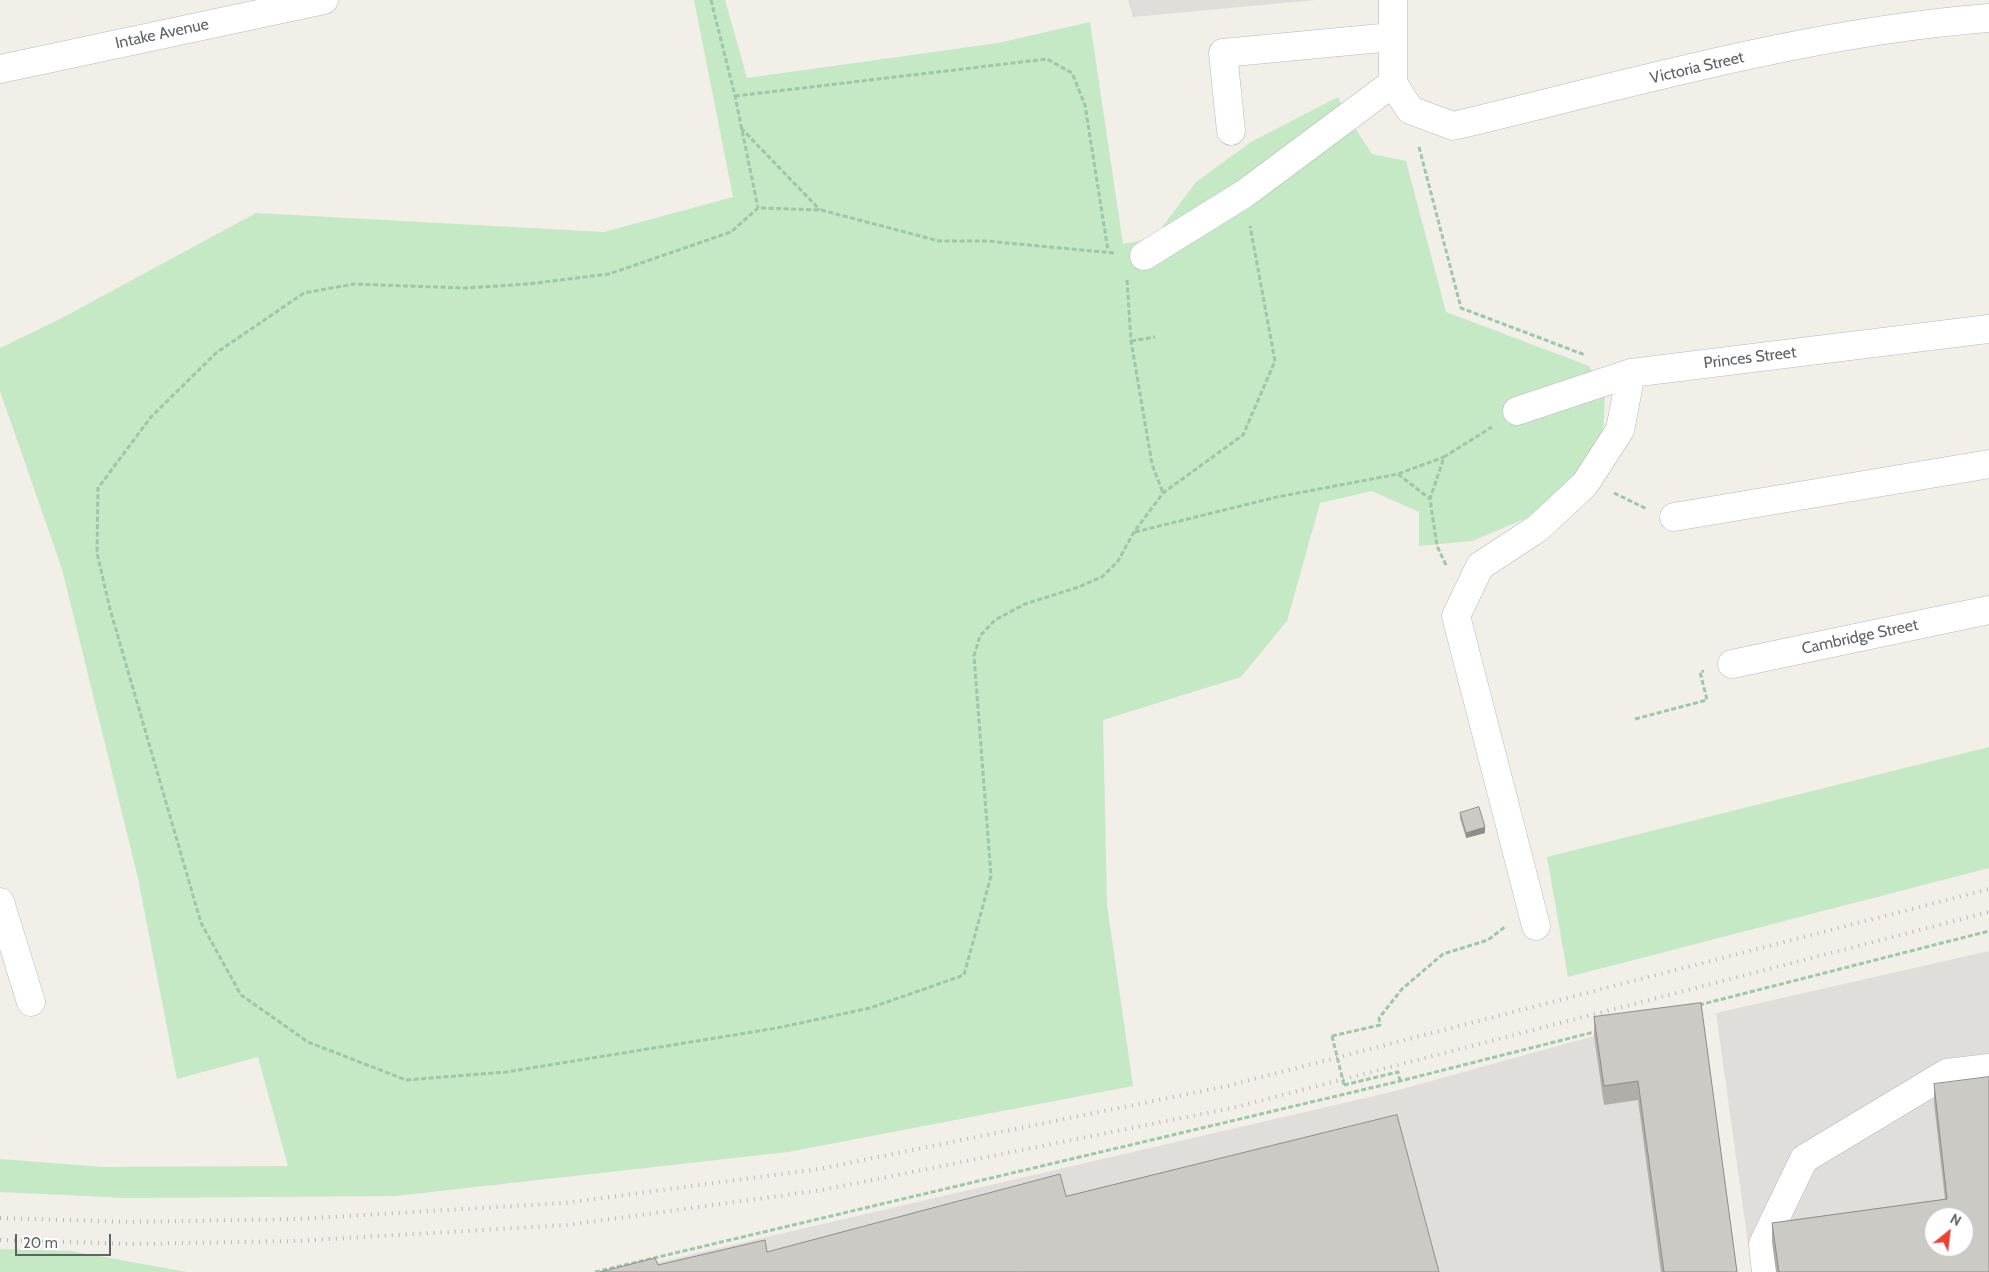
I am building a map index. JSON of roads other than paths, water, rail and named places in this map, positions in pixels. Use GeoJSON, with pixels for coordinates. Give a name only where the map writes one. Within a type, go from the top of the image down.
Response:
{"type":"FeatureCollection","features":[{"type":"Feature","properties":{"kind":"street"},"geometry":{"type":"LineString","coordinates":[[1134,256],[1244,194],[1393,83],[1393,0]]}},
{"type":"Feature","properties":{"kind":"street","name":"Intake Avenue"},"geometry":{"type":"LineString","coordinates":[[0,69],[309,2]]}},
{"type":"Feature","properties":{"kind":"street","name":"Victoria Street"},"geometry":{"type":"LineString","coordinates":[[1393,83],[1410,110],[1453,126],[1810,41],[1950,21],[1989,18]]}},
{"type":"Feature","properties":{"kind":"street"},"geometry":{"type":"LineString","coordinates":[[1230,131],[1223,53],[1392,37]]}},
{"type":"Feature","properties":{"kind":"street","name":"Princes Street"},"geometry":{"type":"LineString","coordinates":[[1517,411],[1631,373],[1989,330]]}},
{"type":"Feature","properties":{"kind":"street"},"geometry":{"type":"LineString","coordinates":[[1534,920],[1456,616],[1480,566],[1538,528],[1588,479],[1620,430],[1631,373]]}},
{"type":"Feature","properties":{"kind":"street"},"geometry":{"type":"LineString","coordinates":[[1674,517],[1989,464]]}},
{"type":"Feature","properties":{"kind":"street","name":"Cambridge Street"},"geometry":{"type":"LineString","coordinates":[[1732,664],[1989,610]]}},
{"type":"Feature","properties":{"kind":"street"},"geometry":{"type":"LineString","coordinates":[[2,917],[31,1002]]}},
{"type":"Feature","properties":{"kind":"street"},"geometry":{"type":"LineString","coordinates":[[1766,1272],[1762,1244],[1804,1159],[1947,1073],[1989,1068]]}},
{"type":"Feature","properties":{"kind":"railway"},"geometry":{"type":"LineString","coordinates":[[0,1218],[132,1222],[296,1219],[565,1203],[819,1169],[1227,1086],[1989,889]]}},
{"type":"Feature","properties":{"kind":"railway"},"geometry":{"type":"LineString","coordinates":[[0,1240],[132,1244],[296,1241],[567,1225],[822,1190],[1232,1108],[1989,912]]}}]}
